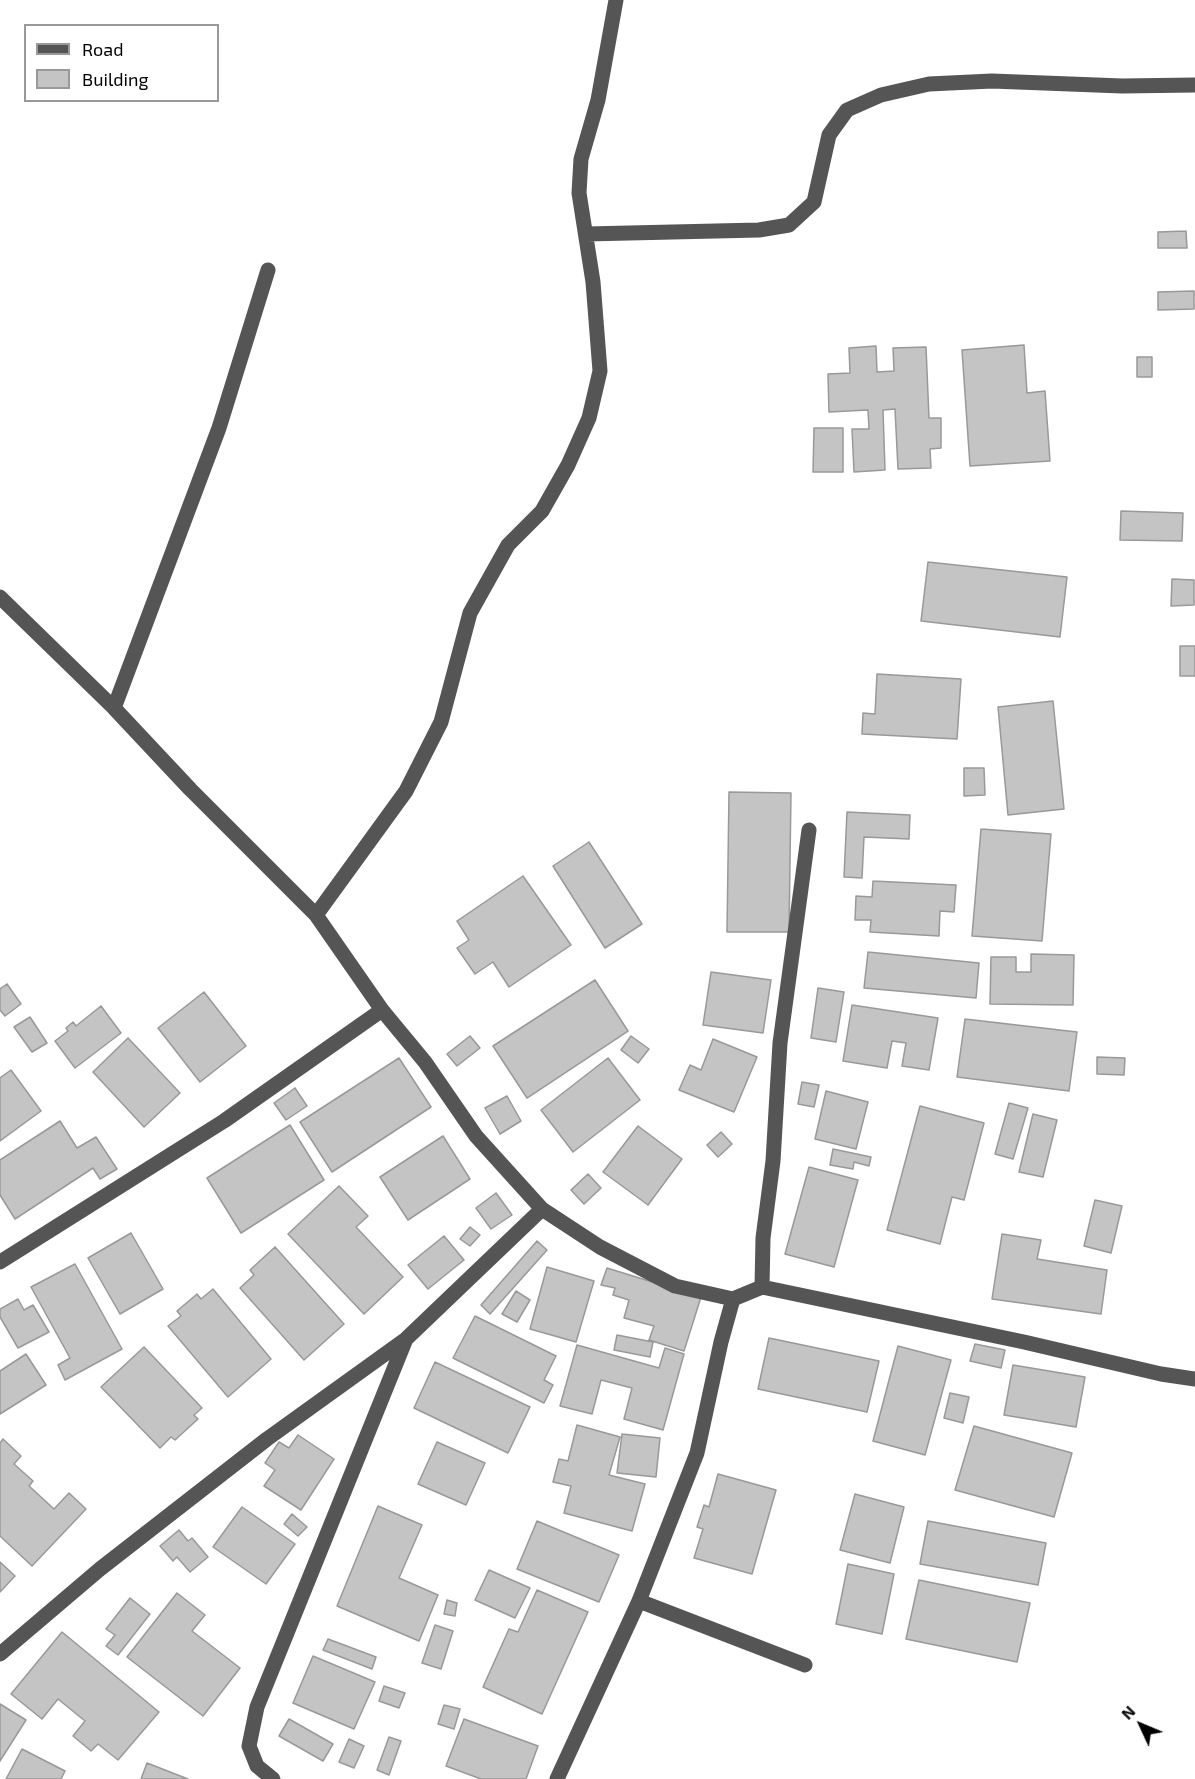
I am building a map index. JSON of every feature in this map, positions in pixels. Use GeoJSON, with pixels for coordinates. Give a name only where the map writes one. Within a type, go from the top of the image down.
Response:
{"type":"FeatureCollection","features":[{"type":"Feature","properties":{"kind":"street"},"geometry":{"type":"LineString","coordinates":[[316,915],[406,791],[441,722],[470,614],[508,545],[542,511],[568,465],[589,418],[600,371],[586,234],[579,193],[581,159],[598,100],[616,0]]}},
{"type":"Feature","properties":{"kind":"street"},"geometry":{"type":"LineString","coordinates":[[586,234],[759,230],[789,225],[814,202],[830,135],[847,110],[881,95],[929,84],[993,81],[1122,86],[1195,85]]}},
{"type":"Feature","properties":{"kind":"street"},"geometry":{"type":"LineString","coordinates":[[114,708],[219,428],[268,270]]}},
{"type":"Feature","properties":{"kind":"street"},"geometry":{"type":"LineString","coordinates":[[0,597],[114,708],[190,789],[316,915],[382,1010],[425,1062],[476,1136],[542,1209],[600,1247],[675,1286],[733,1299],[762,1287],[1024,1342],[1161,1374],[1195,1379]]}},
{"type":"Feature","properties":{"kind":"street"},"geometry":{"type":"LineString","coordinates":[[762,1287],[763,1238],[773,1161],[780,1043],[809,830]]}},
{"type":"Feature","properties":{"kind":"street"},"geometry":{"type":"LineString","coordinates":[[0,1262],[224,1121],[382,1010]]}},
{"type":"Feature","properties":{"kind":"street"},"geometry":{"type":"LineString","coordinates":[[0,1654],[146,1533],[267,1439],[406,1339],[542,1209]]}},
{"type":"Feature","properties":{"kind":"street"},"geometry":{"type":"LineString","coordinates":[[557,1779],[639,1601],[697,1453],[721,1342],[733,1299]]}},
{"type":"Feature","properties":{"kind":"street"},"geometry":{"type":"LineString","coordinates":[[273,1779],[257,1766],[249,1746],[257,1707],[406,1339]]}},
{"type":"Feature","properties":{"kind":"street"},"geometry":{"type":"LineString","coordinates":[[639,1601],[805,1665]]}},
{"type":"Feature","properties":{"kind":"building"},"geometry":{"type":"Polygon","coordinates":[[[1186,231],[1187,248],[1158,248],[1158,232],[1186,231]]]}},
{"type":"Feature","properties":{"kind":"building"},"geometry":{"type":"Polygon","coordinates":[[[1194,291],[1194,309],[1158,310],[1158,292],[1194,291]]]}},
{"type":"Feature","properties":{"kind":"building"},"geometry":{"type":"Polygon","coordinates":[[[1024,345],[1027,393],[1045,391],[1050,461],[970,466],[962,350],[1024,345]]]}},
{"type":"Feature","properties":{"kind":"building"},"geometry":{"type":"Polygon","coordinates":[[[876,346],[877,372],[894,371],[893,348],[926,347],[929,418],[941,418],[941,448],[930,449],[931,468],[898,469],[895,409],[883,410],[885,470],[854,472],[852,429],[869,429],[868,410],[829,412],[828,374],[850,373],[849,348],[876,346]]]}},
{"type":"Feature","properties":{"kind":"building"},"geometry":{"type":"Polygon","coordinates":[[[1137,357],[1152,357],[1152,377],[1137,377],[1137,357]]]}},
{"type":"Feature","properties":{"kind":"building"},"geometry":{"type":"Polygon","coordinates":[[[814,428],[843,428],[843,472],[813,472],[814,428]]]}},
{"type":"Feature","properties":{"kind":"building"},"geometry":{"type":"Polygon","coordinates":[[[1121,511],[1183,513],[1182,541],[1120,540],[1121,511]]]}},
{"type":"Feature","properties":{"kind":"building"},"geometry":{"type":"Polygon","coordinates":[[[928,562],[1067,577],[1060,637],[921,621],[928,562]]]}},
{"type":"Feature","properties":{"kind":"building"},"geometry":{"type":"Polygon","coordinates":[[[1172,579],[1194,580],[1194,605],[1171,606],[1172,579]]]}},
{"type":"Feature","properties":{"kind":"building"},"geometry":{"type":"Polygon","coordinates":[[[1180,646],[1195,646],[1195,676],[1180,676],[1180,646]]]}},
{"type":"Feature","properties":{"kind":"building"},"geometry":{"type":"Polygon","coordinates":[[[877,674],[961,679],[957,739],[862,734],[863,713],[875,714],[877,674]]]}},
{"type":"Feature","properties":{"kind":"building"},"geometry":{"type":"Polygon","coordinates":[[[1053,701],[1064,809],[1008,815],[998,707],[1053,701]]]}},
{"type":"Feature","properties":{"kind":"building"},"geometry":{"type":"Polygon","coordinates":[[[964,768],[984,768],[985,795],[964,796],[964,768]]]}},
{"type":"Feature","properties":{"kind":"building"},"geometry":{"type":"Polygon","coordinates":[[[729,792],[791,793],[789,932],[727,932],[729,792]]]}},
{"type":"Feature","properties":{"kind":"building"},"geometry":{"type":"Polygon","coordinates":[[[847,812],[910,815],[909,839],[864,837],[862,878],[844,877],[847,812]]]}},
{"type":"Feature","properties":{"kind":"building"},"geometry":{"type":"Polygon","coordinates":[[[981,829],[1051,834],[1042,941],[972,936],[981,829]]]}},
{"type":"Feature","properties":{"kind":"building"},"geometry":{"type":"Polygon","coordinates":[[[589,842],[642,924],[605,948],[553,866],[589,842]]]}},
{"type":"Feature","properties":{"kind":"building"},"geometry":{"type":"Polygon","coordinates":[[[523,876],[571,945],[509,987],[493,962],[475,974],[457,948],[469,940],[457,921],[523,876]]]}},
{"type":"Feature","properties":{"kind":"building"},"geometry":{"type":"Polygon","coordinates":[[[873,881],[956,885],[954,912],[940,911],[939,936],[870,932],[871,920],[855,920],[856,896],[872,897],[873,881]]]}},
{"type":"Feature","properties":{"kind":"building"},"geometry":{"type":"Polygon","coordinates":[[[868,952],[979,963],[976,998],[864,988],[868,952]]]}},
{"type":"Feature","properties":{"kind":"building"},"geometry":{"type":"Polygon","coordinates":[[[1031,954],[1074,955],[1073,1005],[990,1004],[991,957],[1016,957],[1016,972],[1031,972],[1031,954]]]}},
{"type":"Feature","properties":{"kind":"building"},"geometry":{"type":"Polygon","coordinates":[[[711,972],[771,980],[763,1033],[703,1025],[711,972]]]}},
{"type":"Feature","properties":{"kind":"building"},"geometry":{"type":"Polygon","coordinates":[[[595,980],[628,1031],[527,1098],[493,1046],[595,980]]]}},
{"type":"Feature","properties":{"kind":"building"},"geometry":{"type":"Polygon","coordinates":[[[7,984],[21,1004],[5,1016],[0,1010],[0,989],[7,984]]]}},
{"type":"Feature","properties":{"kind":"building"},"geometry":{"type":"Polygon","coordinates":[[[818,988],[844,992],[836,1042],[811,1038],[818,988]]]}},
{"type":"Feature","properties":{"kind":"building"},"geometry":{"type":"Polygon","coordinates":[[[204,992],[246,1046],[200,1082],[158,1028],[204,992]]]}},
{"type":"Feature","properties":{"kind":"building"},"geometry":{"type":"Polygon","coordinates":[[[852,1005],[938,1018],[929,1070],[902,1066],[906,1043],[892,1041],[887,1068],[843,1061],[852,1005]]]}},
{"type":"Feature","properties":{"kind":"building"},"geometry":{"type":"Polygon","coordinates":[[[101,1006],[121,1033],[75,1068],[55,1041],[68,1031],[66,1028],[73,1022],[76,1026],[101,1006]]]}},
{"type":"Feature","properties":{"kind":"building"},"geometry":{"type":"Polygon","coordinates":[[[30,1017],[47,1043],[32,1052],[14,1027],[30,1017]]]}},
{"type":"Feature","properties":{"kind":"building"},"geometry":{"type":"Polygon","coordinates":[[[965,1019],[1077,1032],[1069,1091],[957,1077],[965,1019]]]}},
{"type":"Feature","properties":{"kind":"building"},"geometry":{"type":"Polygon","coordinates":[[[470,1036],[480,1048],[457,1066],[447,1054],[470,1036]]]}},
{"type":"Feature","properties":{"kind":"building"},"geometry":{"type":"Polygon","coordinates":[[[631,1036],[649,1049],[638,1063],[621,1050],[631,1036]]]}},
{"type":"Feature","properties":{"kind":"building"},"geometry":{"type":"Polygon","coordinates":[[[128,1038],[180,1093],[144,1127],[93,1072],[128,1038]]]}},
{"type":"Feature","properties":{"kind":"building"},"geometry":{"type":"Polygon","coordinates":[[[713,1039],[757,1057],[734,1112],[679,1090],[690,1065],[701,1070],[713,1039]]]}},
{"type":"Feature","properties":{"kind":"building"},"geometry":{"type":"Polygon","coordinates":[[[1097,1057],[1125,1058],[1124,1075],[1097,1074],[1097,1057]]]}},
{"type":"Feature","properties":{"kind":"building"},"geometry":{"type":"Polygon","coordinates":[[[399,1058],[431,1107],[332,1172],[300,1122],[399,1058]]]}},
{"type":"Feature","properties":{"kind":"building"},"geometry":{"type":"Polygon","coordinates":[[[608,1058],[640,1100],[573,1152],[541,1110],[608,1058]]]}},
{"type":"Feature","properties":{"kind":"building"},"geometry":{"type":"Polygon","coordinates":[[[11,1070],[41,1111],[0,1141],[0,1078],[11,1070]]]}},
{"type":"Feature","properties":{"kind":"building"},"geometry":{"type":"Polygon","coordinates":[[[802,1082],[819,1085],[814,1107],[798,1104],[802,1082]]]}},
{"type":"Feature","properties":{"kind":"building"},"geometry":{"type":"Polygon","coordinates":[[[295,1088],[307,1106],[286,1120],[274,1103],[295,1088]]]}},
{"type":"Feature","properties":{"kind":"building"},"geometry":{"type":"Polygon","coordinates":[[[826,1091],[868,1102],[856,1149],[815,1139],[826,1091]]]}},
{"type":"Feature","properties":{"kind":"building"},"geometry":{"type":"Polygon","coordinates":[[[507,1096],[521,1121],[500,1134],[485,1108],[507,1096]]]}},
{"type":"Feature","properties":{"kind":"building"},"geometry":{"type":"Polygon","coordinates":[[[1009,1103],[1028,1108],[1013,1159],[995,1154],[1009,1103]]]}},
{"type":"Feature","properties":{"kind":"building"},"geometry":{"type":"Polygon","coordinates":[[[920,1106],[984,1123],[964,1200],[952,1197],[940,1244],[887,1230],[920,1106]]]}},
{"type":"Feature","properties":{"kind":"building"},"geometry":{"type":"Polygon","coordinates":[[[1033,1114],[1057,1120],[1043,1177],[1019,1172],[1033,1114]]]}},
{"type":"Feature","properties":{"kind":"building"},"geometry":{"type":"Polygon","coordinates":[[[60,1121],[77,1148],[96,1137],[117,1169],[100,1179],[93,1168],[15,1219],[0,1195],[0,1160],[60,1121]]]}},
{"type":"Feature","properties":{"kind":"building"},"geometry":{"type":"Polygon","coordinates":[[[290,1125],[324,1180],[241,1233],[207,1178],[290,1125]]]}},
{"type":"Feature","properties":{"kind":"building"},"geometry":{"type":"Polygon","coordinates":[[[638,1126],[682,1159],[648,1205],[603,1172],[638,1126]]]}},
{"type":"Feature","properties":{"kind":"building"},"geometry":{"type":"Polygon","coordinates":[[[721,1132],[732,1144],[718,1157],[707,1145],[721,1132]]]}},
{"type":"Feature","properties":{"kind":"building"},"geometry":{"type":"Polygon","coordinates":[[[443,1136],[470,1179],[408,1220],[380,1177],[443,1136]]]}},
{"type":"Feature","properties":{"kind":"building"},"geometry":{"type":"Polygon","coordinates":[[[833,1149],[871,1157],[869,1166],[854,1162],[853,1169],[830,1165],[833,1149]]]}},
{"type":"Feature","properties":{"kind":"building"},"geometry":{"type":"Polygon","coordinates":[[[809,1167],[858,1180],[834,1267],[785,1254],[809,1167]]]}},
{"type":"Feature","properties":{"kind":"building"},"geometry":{"type":"Polygon","coordinates":[[[588,1174],[601,1188],[584,1204],[571,1190],[588,1174]]]}},
{"type":"Feature","properties":{"kind":"building"},"geometry":{"type":"Polygon","coordinates":[[[339,1186],[368,1216],[356,1227],[403,1277],[364,1314],[288,1234],[339,1186]]]}},
{"type":"Feature","properties":{"kind":"building"},"geometry":{"type":"Polygon","coordinates":[[[496,1193],[512,1215],[491,1229],[476,1208],[496,1193]]]}},
{"type":"Feature","properties":{"kind":"building"},"geometry":{"type":"Polygon","coordinates":[[[1095,1200],[1122,1206],[1111,1253],[1084,1246],[1095,1200]]]}},
{"type":"Feature","properties":{"kind":"building"},"geometry":{"type":"Polygon","coordinates":[[[470,1227],[480,1235],[470,1246],[460,1239],[470,1227]]]}},
{"type":"Feature","properties":{"kind":"building"},"geometry":{"type":"Polygon","coordinates":[[[131,1233],[163,1289],[120,1314],[88,1258],[131,1233]]]}},
{"type":"Feature","properties":{"kind":"building"},"geometry":{"type":"Polygon","coordinates":[[[1002,1234],[1041,1240],[1037,1259],[1107,1270],[1101,1314],[992,1299],[1002,1234]]]}},
{"type":"Feature","properties":{"kind":"building"},"geometry":{"type":"Polygon","coordinates":[[[444,1236],[464,1260],[428,1289],[408,1265],[444,1236]]]}},
{"type":"Feature","properties":{"kind":"building"},"geometry":{"type":"Polygon","coordinates":[[[537,1241],[547,1250],[490,1314],[481,1305],[537,1241]]]}},
{"type":"Feature","properties":{"kind":"building"},"geometry":{"type":"Polygon","coordinates":[[[275,1247],[344,1324],[304,1360],[240,1288],[254,1275],[250,1270],[275,1247]]]}},
{"type":"Feature","properties":{"kind":"building"},"geometry":{"type":"Polygon","coordinates":[[[75,1264],[122,1349],[65,1380],[58,1365],[70,1358],[31,1287],[75,1264]]]}},
{"type":"Feature","properties":{"kind":"building"},"geometry":{"type":"Polygon","coordinates":[[[547,1267],[594,1281],[576,1342],[530,1329],[547,1267]]]}},
{"type":"Feature","properties":{"kind":"building"},"geometry":{"type":"Polygon","coordinates":[[[607,1268],[701,1297],[684,1351],[649,1340],[654,1326],[624,1318],[629,1300],[613,1295],[615,1288],[601,1285],[607,1268]]]}},
{"type":"Feature","properties":{"kind":"building"},"geometry":{"type":"Polygon","coordinates":[[[213,1289],[271,1359],[228,1397],[168,1326],[181,1316],[177,1311],[197,1294],[201,1299],[213,1289]]]}},
{"type":"Feature","properties":{"kind":"building"},"geometry":{"type":"Polygon","coordinates":[[[516,1291],[530,1300],[517,1322],[502,1314],[516,1291]]]}},
{"type":"Feature","properties":{"kind":"building"},"geometry":{"type":"Polygon","coordinates":[[[18,1299],[24,1310],[33,1305],[49,1332],[18,1348],[0,1317],[0,1309],[18,1299]]]}},
{"type":"Feature","properties":{"kind":"building"},"geometry":{"type":"Polygon","coordinates":[[[475,1316],[556,1356],[544,1380],[553,1385],[544,1403],[453,1358],[475,1316]]]}},
{"type":"Feature","properties":{"kind":"building"},"geometry":{"type":"Polygon","coordinates":[[[617,1335],[653,1342],[650,1357],[614,1350],[617,1335]]]}},
{"type":"Feature","properties":{"kind":"building"},"geometry":{"type":"Polygon","coordinates":[[[769,1338],[879,1361],[867,1412],[758,1389],[769,1338]]]}},
{"type":"Feature","properties":{"kind":"building"},"geometry":{"type":"Polygon","coordinates":[[[975,1344],[1005,1350],[1001,1368],[970,1361],[975,1344]]]}},
{"type":"Feature","properties":{"kind":"building"},"geometry":{"type":"Polygon","coordinates":[[[577,1345],[659,1368],[665,1348],[684,1354],[663,1430],[624,1419],[632,1388],[601,1380],[592,1414],[560,1406],[577,1345]]]}},
{"type":"Feature","properties":{"kind":"building"},"geometry":{"type":"Polygon","coordinates":[[[898,1346],[951,1360],[925,1455],[873,1441],[898,1346]]]}},
{"type":"Feature","properties":{"kind":"building"},"geometry":{"type":"Polygon","coordinates":[[[144,1347],[202,1408],[194,1415],[198,1419],[175,1440],[171,1437],[160,1448],[101,1387],[144,1347]]]}},
{"type":"Feature","properties":{"kind":"building"},"geometry":{"type":"Polygon","coordinates":[[[26,1354],[46,1385],[0,1414],[0,1371],[26,1354]]]}},
{"type":"Feature","properties":{"kind":"building"},"geometry":{"type":"Polygon","coordinates":[[[435,1362],[530,1407],[508,1453],[414,1408],[435,1362]]]}},
{"type":"Feature","properties":{"kind":"building"},"geometry":{"type":"Polygon","coordinates":[[[1013,1365],[1085,1377],[1076,1427],[1004,1415],[1013,1365]]]}},
{"type":"Feature","properties":{"kind":"building"},"geometry":{"type":"Polygon","coordinates":[[[950,1393],[969,1397],[963,1423],[944,1418],[950,1393]]]}},
{"type":"Feature","properties":{"kind":"building"},"geometry":{"type":"Polygon","coordinates":[[[577,1425],[620,1437],[609,1475],[645,1484],[632,1531],[564,1513],[571,1486],[553,1482],[559,1459],[568,1461],[577,1425]]]}},
{"type":"Feature","properties":{"kind":"building"},"geometry":{"type":"Polygon","coordinates":[[[974,1426],[1072,1453],[1054,1517],[955,1490],[974,1426]]]}},
{"type":"Feature","properties":{"kind":"building"},"geometry":{"type":"Polygon","coordinates":[[[622,1434],[660,1438],[656,1477],[617,1473],[622,1434]]]}},
{"type":"Feature","properties":{"kind":"building"},"geometry":{"type":"Polygon","coordinates":[[[298,1435],[334,1459],[301,1510],[264,1486],[275,1470],[265,1463],[279,1442],[289,1448],[298,1435]]]}},
{"type":"Feature","properties":{"kind":"building"},"geometry":{"type":"Polygon","coordinates":[[[3,1439],[21,1456],[14,1464],[33,1481],[29,1486],[54,1509],[69,1493],[86,1509],[32,1566],[0,1536],[0,1443],[3,1439]]]}},
{"type":"Feature","properties":{"kind":"building"},"geometry":{"type":"Polygon","coordinates":[[[437,1442],[485,1463],[466,1505],[418,1484],[437,1442]]]}},
{"type":"Feature","properties":{"kind":"building"},"geometry":{"type":"Polygon","coordinates":[[[718,1474],[776,1490],[752,1574],[694,1558],[703,1529],[697,1527],[704,1505],[709,1507],[718,1474]]]}},
{"type":"Feature","properties":{"kind":"building"},"geometry":{"type":"Polygon","coordinates":[[[855,1494],[904,1507],[890,1563],[840,1550],[855,1494]]]}},
{"type":"Feature","properties":{"kind":"building"},"geometry":{"type":"Polygon","coordinates":[[[378,1506],[422,1525],[399,1578],[438,1595],[419,1641],[337,1606],[378,1506]]]}},
{"type":"Feature","properties":{"kind":"building"},"geometry":{"type":"Polygon","coordinates":[[[242,1507],[295,1544],[266,1584],[213,1547],[242,1507]]]}},
{"type":"Feature","properties":{"kind":"building"},"geometry":{"type":"Polygon","coordinates":[[[292,1514],[307,1527],[298,1536],[284,1524],[292,1514]]]}},
{"type":"Feature","properties":{"kind":"building"},"geometry":{"type":"Polygon","coordinates":[[[537,1521],[619,1555],[599,1602],[517,1569],[537,1521]]]}},
{"type":"Feature","properties":{"kind":"building"},"geometry":{"type":"Polygon","coordinates":[[[928,1521],[1046,1543],[1038,1585],[920,1564],[928,1521]]]}},
{"type":"Feature","properties":{"kind":"building"},"geometry":{"type":"Polygon","coordinates":[[[179,1530],[188,1541],[192,1538],[208,1557],[190,1572],[177,1557],[173,1561],[160,1546],[179,1530]]]}},
{"type":"Feature","properties":{"kind":"building"},"geometry":{"type":"Polygon","coordinates":[[[0,1562],[15,1576],[0,1592],[0,1562]]]}},
{"type":"Feature","properties":{"kind":"building"},"geometry":{"type":"Polygon","coordinates":[[[848,1564],[894,1574],[882,1634],[836,1624],[848,1564]]]}},
{"type":"Feature","properties":{"kind":"building"},"geometry":{"type":"Polygon","coordinates":[[[489,1570],[530,1588],[515,1618],[475,1600],[489,1570]]]}},
{"type":"Feature","properties":{"kind":"building"},"geometry":{"type":"Polygon","coordinates":[[[919,1580],[1030,1603],[1017,1662],[906,1639],[919,1580]]]}},
{"type":"Feature","properties":{"kind":"building"},"geometry":{"type":"Polygon","coordinates":[[[537,1590],[588,1612],[542,1714],[483,1687],[509,1629],[518,1632],[537,1590]]]}},
{"type":"Feature","properties":{"kind":"building"},"geometry":{"type":"Polygon","coordinates":[[[177,1593],[205,1615],[192,1631],[240,1668],[203,1716],[127,1657],[177,1593]]]}},
{"type":"Feature","properties":{"kind":"building"},"geometry":{"type":"Polygon","coordinates":[[[130,1598],[150,1614],[118,1655],[106,1646],[115,1635],[106,1629],[130,1598]]]}},
{"type":"Feature","properties":{"kind":"building"},"geometry":{"type":"Polygon","coordinates":[[[447,1600],[457,1603],[455,1616],[444,1614],[447,1600]]]}},
{"type":"Feature","properties":{"kind":"building"},"geometry":{"type":"Polygon","coordinates":[[[435,1625],[453,1631],[441,1669],[422,1663],[435,1625]]]}},
{"type":"Feature","properties":{"kind":"building"},"geometry":{"type":"Polygon","coordinates":[[[62,1632],[159,1712],[118,1760],[98,1744],[91,1751],[73,1736],[85,1721],[58,1699],[42,1719],[11,1694],[62,1632]]]}},
{"type":"Feature","properties":{"kind":"building"},"geometry":{"type":"Polygon","coordinates":[[[328,1639],[376,1657],[372,1669],[323,1650],[328,1639]]]}},
{"type":"Feature","properties":{"kind":"building"},"geometry":{"type":"Polygon","coordinates":[[[313,1656],[375,1682],[354,1729],[293,1703],[313,1656]]]}},
{"type":"Feature","properties":{"kind":"building"},"geometry":{"type":"Polygon","coordinates":[[[384,1686],[405,1693],[399,1708],[379,1701],[384,1686]]]}},
{"type":"Feature","properties":{"kind":"building"},"geometry":{"type":"Polygon","coordinates":[[[0,1704],[26,1720],[0,1761],[0,1704]]]}},
{"type":"Feature","properties":{"kind":"building"},"geometry":{"type":"Polygon","coordinates":[[[444,1705],[460,1709],[454,1729],[438,1724],[444,1705]]]}},
{"type":"Feature","properties":{"kind":"building"},"geometry":{"type":"Polygon","coordinates":[[[289,1719],[333,1744],[323,1761],[279,1736],[289,1719]]]}},
{"type":"Feature","properties":{"kind":"building"},"geometry":{"type":"Polygon","coordinates":[[[464,1719],[538,1746],[526,1779],[481,1779],[446,1766],[464,1719]]]}},
{"type":"Feature","properties":{"kind":"building"},"geometry":{"type":"Polygon","coordinates":[[[389,1737],[401,1741],[389,1775],[377,1770],[389,1737]]]}},
{"type":"Feature","properties":{"kind":"building"},"geometry":{"type":"Polygon","coordinates":[[[349,1739],[364,1746],[354,1768],[339,1762],[349,1739]]]}},
{"type":"Feature","properties":{"kind":"building"},"geometry":{"type":"Polygon","coordinates":[[[22,1749],[65,1771],[61,1779],[6,1779],[22,1749]]]}},
{"type":"Feature","properties":{"kind":"building"},"geometry":{"type":"Polygon","coordinates":[[[147,1763],[188,1779],[141,1779],[147,1763]]]}}]}
